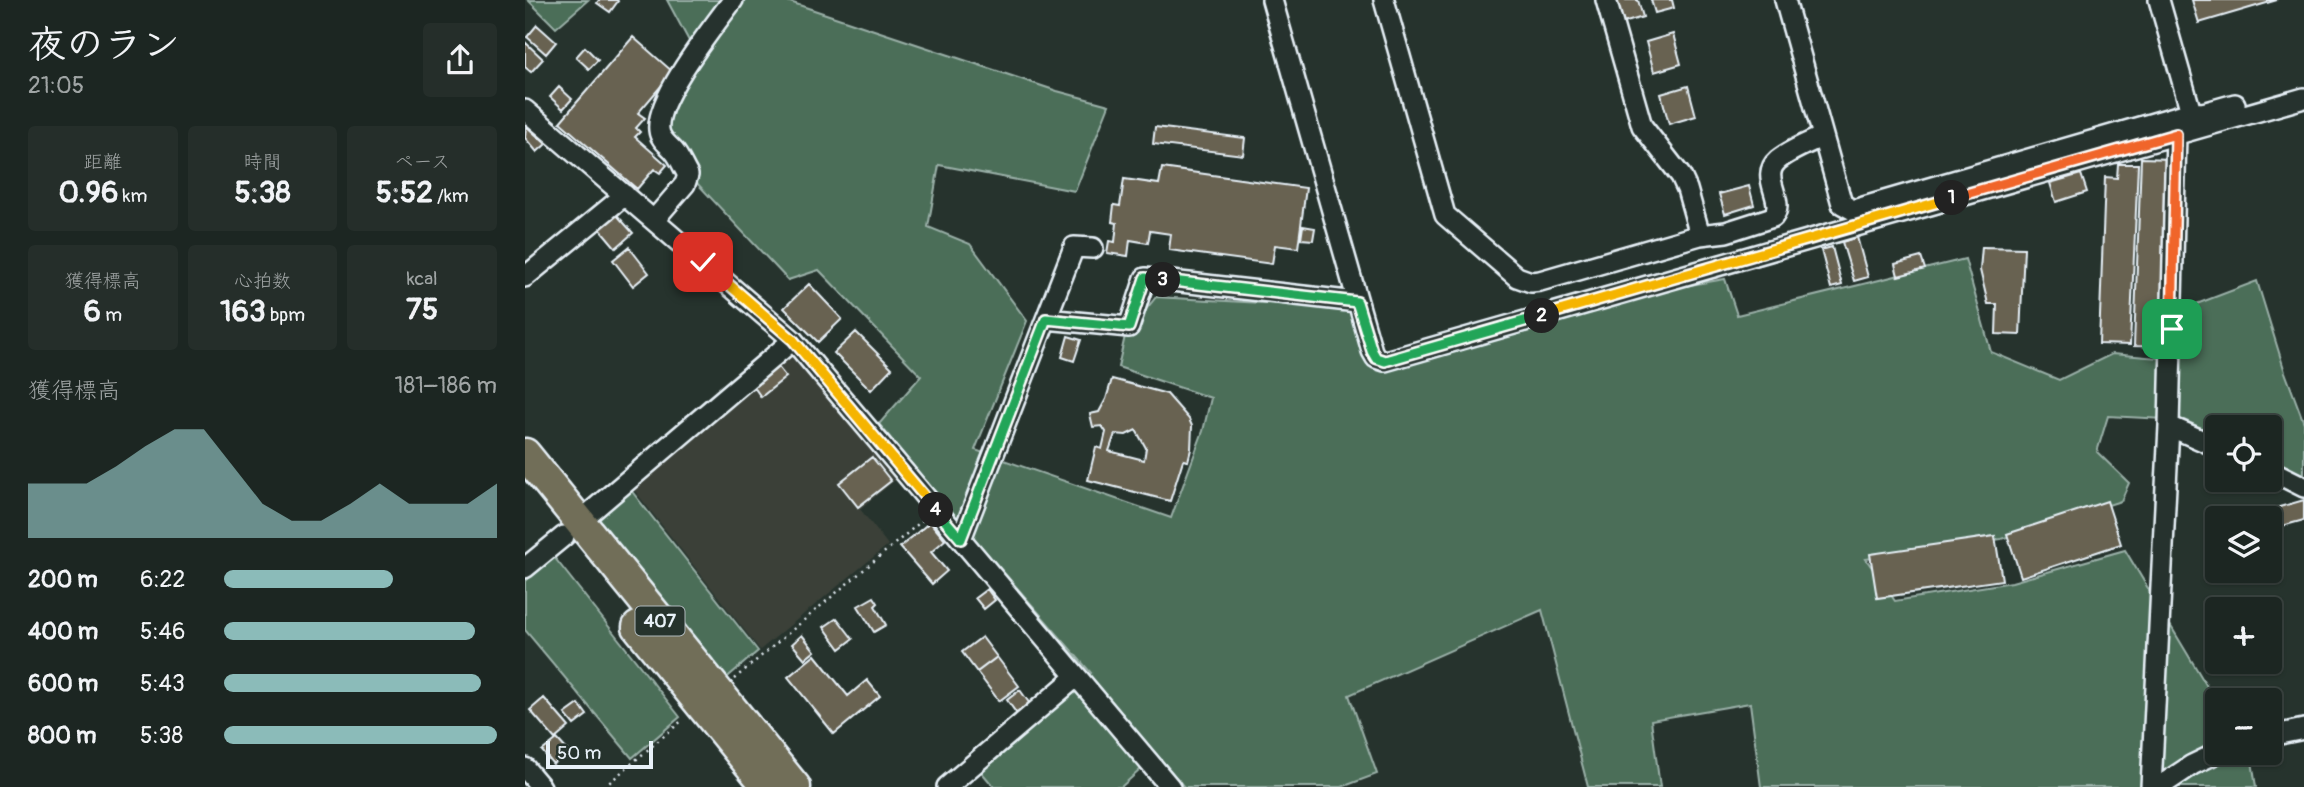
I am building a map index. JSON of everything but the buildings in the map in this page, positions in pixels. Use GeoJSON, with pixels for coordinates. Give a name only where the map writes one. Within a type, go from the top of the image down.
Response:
{"type":"FeatureCollection","features":[{"type":"Feature","properties":{"kind":"highway","name":"407"},"geometry":{"type":"LineString","coordinates":[[525,454],[572,529],[710,698],[795,787]]}},
{"type":"Feature","properties":{"kind":"highway","name":"407"},"geometry":{"type":"LineString","coordinates":[[525,487],[572,529]]}},
{"type":"Feature","properties":{"kind":"highway","name":"407"},"geometry":{"type":"LineString","coordinates":[[710,698],[768,787]]}},
{"type":"Feature","properties":{"kind":"street"},"geometry":{"type":"LineString","coordinates":[[654,220],[685,184],[688,175],[674,151],[663,141],[658,129],[663,109],[677,79],[733,0]]}},
{"type":"Feature","properties":{"kind":"street"},"geometry":{"type":"LineString","coordinates":[[1272,0],[1372,351],[1376,358],[1385,361],[2176,134],[2304,92]]}},
{"type":"Feature","properties":{"kind":"street"},"geometry":{"type":"LineString","coordinates":[[1384,0],[1445,215],[1517,277],[1531,282],[1700,235],[1726,232],[1773,217],[1778,207],[1770,179],[1773,166],[1779,159],[1823,136]]}},
{"type":"Feature","properties":{"kind":"street"},"geometry":{"type":"LineString","coordinates":[[1606,0],[1642,126],[1681,176],[1700,235]]}},
{"type":"Feature","properties":{"kind":"street"},"geometry":{"type":"LineString","coordinates":[[1784,0],[1842,204],[1853,210],[2190,112],[2203,113],[2304,92]]}},
{"type":"Feature","properties":{"kind":"street"},"geometry":{"type":"LineString","coordinates":[[2159,0],[2190,112]]}},
{"type":"Feature","properties":{"kind":"street"},"geometry":{"type":"LineString","coordinates":[[526,113],[793,340],[1170,787]]}},
{"type":"Feature","properties":{"kind":"street"},"geometry":{"type":"LineString","coordinates":[[2151,787],[2169,426],[2176,134]]}},
{"type":"Feature","properties":{"kind":"street"},"geometry":{"type":"LineString","coordinates":[[525,277],[625,195]]}},
{"type":"Feature","properties":{"kind":"street"},"geometry":{"type":"LineString","coordinates":[[961,539],[1074,247],[1093,248]]}},
{"type":"Feature","properties":{"kind":"street"},"geometry":{"type":"LineString","coordinates":[[1046,319],[1129,327],[1145,278],[1357,302]]}},
{"type":"Feature","properties":{"kind":"street"},"geometry":{"type":"LineString","coordinates":[[525,568],[793,340]]}},
{"type":"Feature","properties":{"kind":"street"},"geometry":{"type":"LineString","coordinates":[[2169,426],[2205,442]]}},
{"type":"Feature","properties":{"kind":"street"},"geometry":{"type":"LineString","coordinates":[[2282,476],[2304,487]]}},
{"type":"Feature","properties":{"kind":"street"},"geometry":{"type":"LineString","coordinates":[[947,787],[1076,677]]}},
{"type":"Feature","properties":{"kind":"street"},"geometry":{"type":"LineString","coordinates":[[2282,734],[2304,729]]}},
{"type":"Feature","properties":{"kind":"street"},"geometry":{"type":"LineString","coordinates":[[2159,787],[2205,759]]}},
{"type":"Feature","properties":{"kind":"street"},"geometry":{"type":"LineString","coordinates":[[525,768],[541,787]]}},
{"type":"Feature","properties":{"kind":"path"},"geometry":{"type":"LineString","coordinates":[[604,787],[936,509]]}},
{"type":"Feature","properties":{"kind":"shaded area"},"geometry":{"type":"Polygon","coordinates":[[[791,349],[899,477],[860,509],[888,545],[760,650],[631,486],[791,349]]]}},
{"type":"Feature","properties":{"kind":"green space"},"geometry":{"type":"Polygon","coordinates":[[[528,0],[588,0],[556,28],[528,0]]]}},
{"type":"Feature","properties":{"kind":"green space"},"geometry":{"type":"Polygon","coordinates":[[[667,0],[784,0],[1057,91],[1109,105],[1075,191],[939,165],[928,227],[970,244],[1027,321],[975,450],[1171,518],[1203,431],[1211,398],[1118,367],[1125,336],[1156,297],[1354,308],[1374,366],[1638,294],[1725,279],[1737,315],[1965,259],[1991,352],[2059,380],[2112,354],[2181,360],[2186,308],[2257,281],[2304,423],[2304,475],[2282,465],[2282,415],[2205,415],[2205,430],[2184,420],[2108,416],[2097,452],[2129,483],[2121,501],[2001,539],[1866,559],[1895,601],[2012,582],[2125,550],[2208,688],[2205,688],[2205,765],[2253,765],[2256,787],[1761,787],[1750,703],[1651,720],[1660,787],[1588,787],[1542,610],[1349,695],[1377,774],[1342,787],[1184,787],[1157,755],[1121,787],[994,787],[978,768],[1091,673],[940,499],[879,424],[921,376],[819,270],[788,280],[693,179],[666,127],[685,84],[689,41],[667,0]]]}},
{"type":"Feature","properties":{"kind":"green space"},"geometry":{"type":"Polygon","coordinates":[[[630,489],[758,651],[724,680],[596,518],[630,489]]]}},
{"type":"Feature","properties":{"kind":"green space"},"geometry":{"type":"Polygon","coordinates":[[[554,557],[680,717],[632,758],[525,630],[525,581],[554,557]]]}},
{"type":"Feature","properties":{"kind":"route"},"geometry":{"type":"LineString","coordinates":[[703,262],[793,340],[961,539],[1046,319],[1129,327],[1145,278],[1357,302],[1372,351],[1376,358],[1385,361],[2176,134],[2172,329]]}}]}
